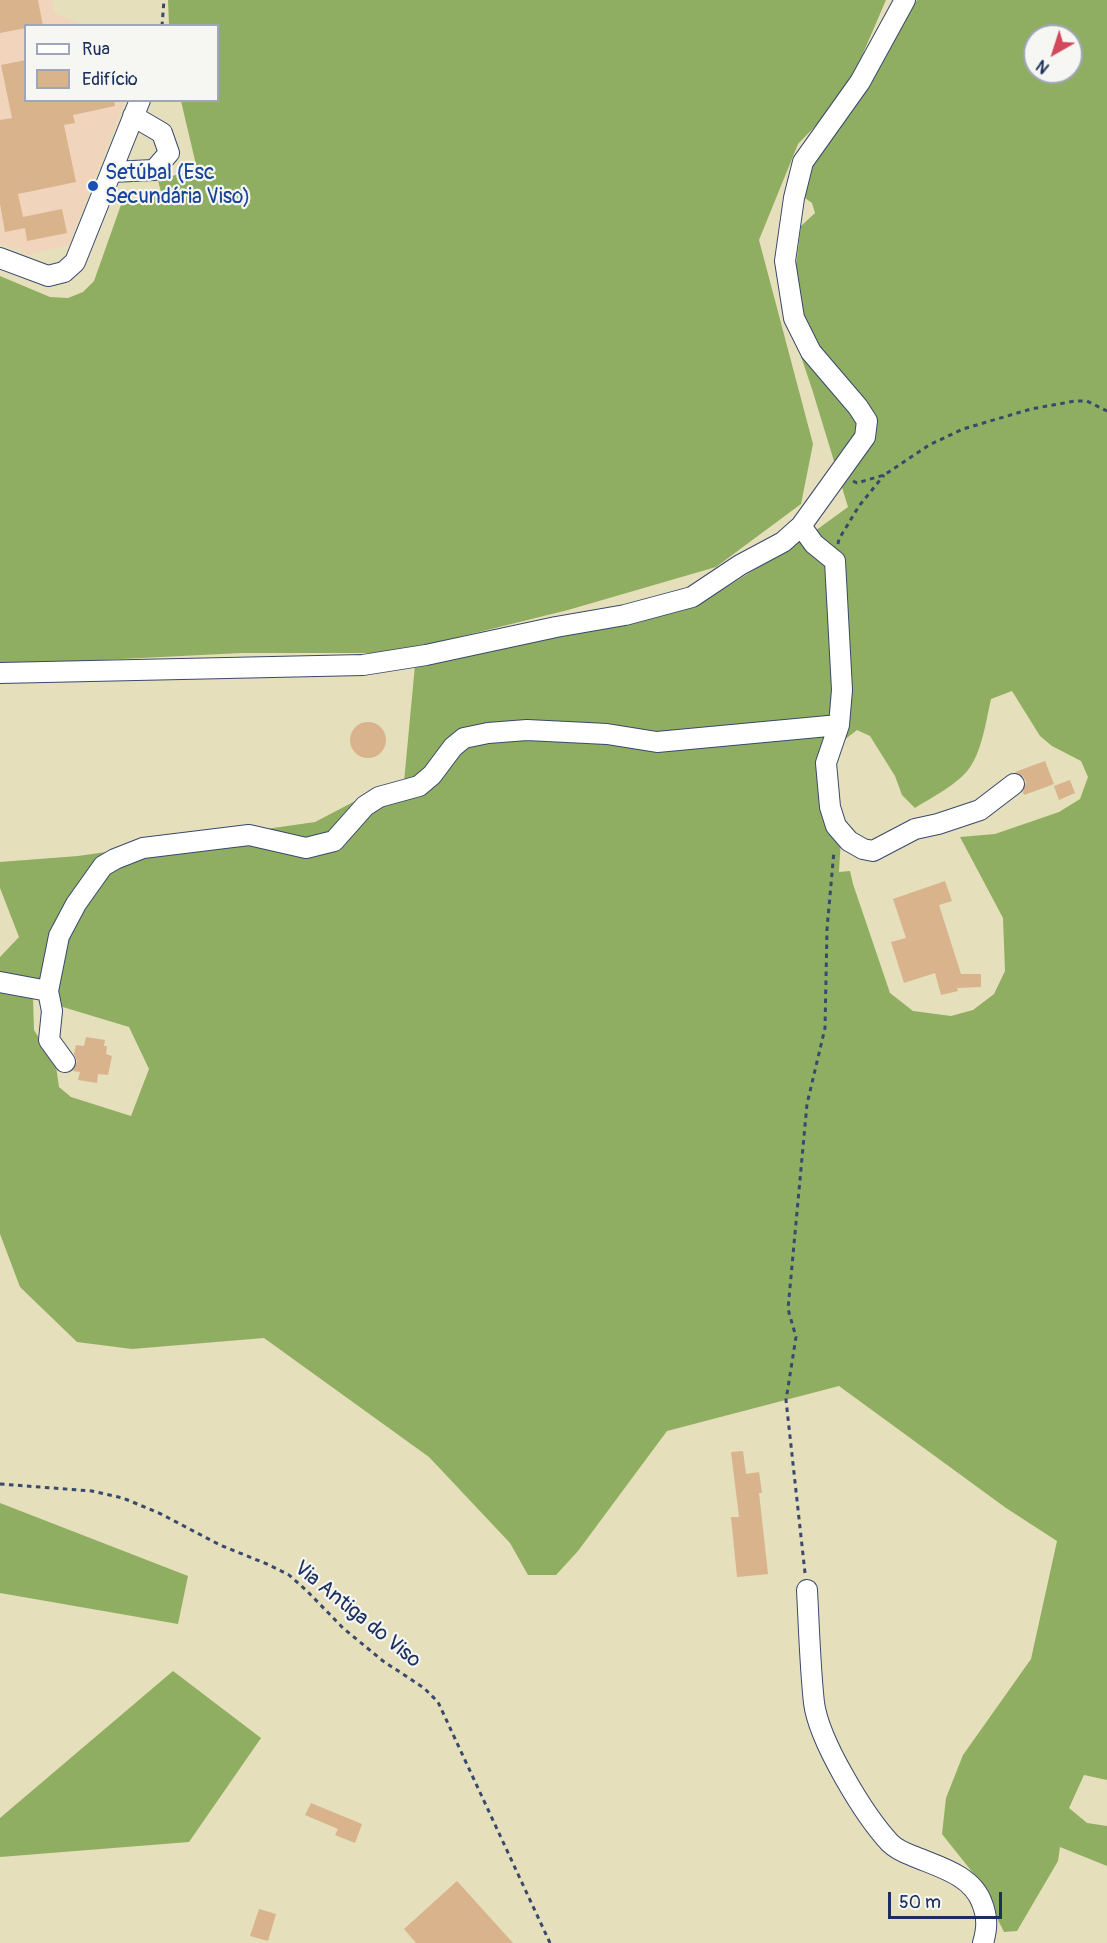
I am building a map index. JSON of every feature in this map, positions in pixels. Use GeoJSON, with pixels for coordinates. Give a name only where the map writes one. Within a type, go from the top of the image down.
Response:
{"type":"FeatureCollection","features":[{"type":"Feature","properties":{"kind":"street"},"geometry":{"type":"LineString","coordinates":[[0,673],[363,665],[426,655],[556,627],[626,615],[692,597],[740,565],[783,543],[801,526],[865,437],[867,421],[858,407],[811,352],[794,318],[785,261],[794,198],[803,162],[860,82],[905,0]]}},
{"type":"Feature","properties":{"kind":"street"},"geometry":{"type":"LineString","coordinates":[[0,258],[48,276],[64,272],[75,262],[111,172],[137,108],[162,133],[169,153],[154,170],[111,172]]}},
{"type":"Feature","properties":{"kind":"street"},"geometry":{"type":"LineString","coordinates":[[801,526],[814,544],[836,561],[842,690],[839,725],[826,763],[830,807],[836,826],[849,841],[863,849],[873,851],[915,829],[981,810],[1014,784]]}},
{"type":"Feature","properties":{"kind":"street"},"geometry":{"type":"LineString","coordinates":[[65,1062],[49,1040],[52,1011],[48,990],[59,936],[76,904],[104,866],[115,859],[143,848],[249,835],[306,848],[334,841],[365,806],[379,796],[419,786],[432,775],[453,747],[464,738],[488,733],[527,730],[607,734],[657,742],[839,725]]}},
{"type":"Feature","properties":{"kind":"street"},"geometry":{"type":"LineString","coordinates":[[0,982],[48,990]]}},
{"type":"Feature","properties":{"kind":"street"},"geometry":{"type":"LineString","coordinates":[[807,1590],[814,1705],[821,1730],[866,1812],[892,1846],[956,1874],[970,1883],[979,1894],[986,1914],[987,1930],[982,1943]]}},
{"type":"Feature","properties":{"kind":"path"},"geometry":{"type":"LineString","coordinates":[[162,24],[164,0]]}},
{"type":"Feature","properties":{"kind":"path"},"geometry":{"type":"LineString","coordinates":[[836,561],[839,539],[859,506],[884,475],[929,445],[963,429],[1031,409],[1075,400],[1087,401],[1107,411]]}},
{"type":"Feature","properties":{"kind":"path"},"geometry":{"type":"LineString","coordinates":[[838,475],[856,483],[884,475]]}},
{"type":"Feature","properties":{"kind":"path"},"geometry":{"type":"LineString","coordinates":[[807,1590],[786,1400],[795,1337],[788,1310],[807,1104],[825,1028],[827,929],[836,826]]}},
{"type":"Feature","properties":{"kind":"path","name":"Via Antiga do Viso"},"geometry":{"type":"LineString","coordinates":[[0,1484],[92,1491],[123,1498],[161,1514],[220,1545],[289,1575],[343,1628],[383,1661],[424,1688],[438,1702],[550,1943]]}},
{"type":"Feature","properties":{"kind":"shaded area"},"geometry":{"type":"Polygon","coordinates":[[[0,0],[52,0],[54,13],[82,24],[24,24],[24,102],[125,102],[69,245],[28,255],[21,252],[21,248],[13,249],[0,244],[0,0]]]}},
{"type":"Feature","properties":{"kind":"green space"},"geometry":{"type":"Polygon","coordinates":[[[168,0],[886,0],[852,79],[826,115],[798,144],[759,240],[813,444],[801,504],[716,567],[568,610],[394,653],[242,653],[0,665],[0,276],[50,297],[68,298],[83,292],[94,281],[122,202],[161,192],[158,180],[197,169],[181,102],[219,102],[219,24],[169,24],[168,0]]]}},
{"type":"Feature","properties":{"kind":"green space"},"geometry":{"type":"Polygon","coordinates":[[[917,0],[1107,0],[1107,1780],[1084,1775],[1069,1808],[1087,1823],[1107,1826],[1107,1866],[1060,1847],[1058,1861],[1017,1931],[1004,1932],[977,1878],[942,1834],[946,1798],[963,1755],[1031,1659],[1057,1541],[1006,1508],[839,1386],[667,1431],[578,1551],[556,1575],[528,1575],[510,1543],[429,1457],[264,1338],[132,1349],[77,1342],[20,1287],[0,1234],[0,957],[19,937],[0,888],[0,862],[78,856],[315,822],[359,799],[404,782],[415,665],[630,623],[706,600],[808,536],[848,507],[789,321],[801,226],[815,213],[812,203],[805,198],[809,168],[856,105],[917,0]],[[1012,691],[991,699],[980,745],[968,770],[950,786],[915,808],[902,795],[895,776],[870,736],[857,730],[838,745],[834,772],[834,798],[842,819],[839,872],[850,871],[890,993],[913,1011],[951,1016],[973,1010],[994,994],[1005,971],[1003,918],[960,837],[995,834],[1059,812],[1080,799],[1088,777],[1081,761],[1052,746],[1040,736],[1012,691]],[[33,998],[34,1030],[56,1066],[59,1087],[71,1097],[131,1116],[149,1069],[129,1027],[33,998]]]}},
{"type":"Feature","properties":{"kind":"green space"},"geometry":{"type":"Polygon","coordinates":[[[0,1503],[188,1576],[178,1624],[0,1593],[0,1503]]]}},
{"type":"Feature","properties":{"kind":"green space"},"geometry":{"type":"Polygon","coordinates":[[[173,1671],[261,1738],[189,1842],[0,1857],[0,1818],[173,1671]]]}},
{"type":"Feature","properties":{"kind":"building"},"geometry":{"type":"Polygon","coordinates":[[[0,0],[38,0],[43,24],[24,24],[24,28],[0,33],[0,0]]]}},
{"type":"Feature","properties":{"kind":"building"},"geometry":{"type":"Polygon","coordinates":[[[24,60],[24,102],[114,102],[115,106],[73,115],[75,123],[64,125],[76,182],[18,194],[23,217],[62,209],[67,233],[27,241],[25,228],[5,232],[0,204],[0,120],[12,118],[1,65],[24,60]]]}},
{"type":"Feature","properties":{"kind":"building"},"geometry":{"type":"Polygon","coordinates":[[[368,722],[381,727],[386,740],[381,753],[368,758],[355,753],[350,740],[355,727],[368,722]]]}},
{"type":"Feature","properties":{"kind":"building"},"geometry":{"type":"Polygon","coordinates":[[[1045,761],[1054,784],[1024,795],[1026,782],[1023,776],[1015,772],[1045,761]]]}},
{"type":"Feature","properties":{"kind":"building"},"geometry":{"type":"Polygon","coordinates":[[[1070,780],[1075,793],[1059,800],[1054,786],[1070,780]]]}},
{"type":"Feature","properties":{"kind":"building"},"geometry":{"type":"Polygon","coordinates":[[[945,881],[952,901],[939,905],[961,974],[981,974],[981,987],[957,988],[958,991],[941,995],[935,973],[904,983],[891,942],[906,938],[893,899],[945,881]]]}},
{"type":"Feature","properties":{"kind":"building"},"geometry":{"type":"Polygon","coordinates":[[[86,1037],[105,1040],[106,1054],[112,1056],[108,1075],[98,1074],[97,1083],[78,1080],[80,1072],[73,1071],[77,1061],[74,1054],[76,1045],[84,1046],[86,1037]]]}},
{"type":"Feature","properties":{"kind":"building"},"geometry":{"type":"Polygon","coordinates":[[[743,1451],[746,1474],[759,1472],[762,1493],[759,1493],[768,1574],[737,1577],[731,1517],[739,1517],[731,1452],[743,1451]]]}},
{"type":"Feature","properties":{"kind":"building"},"geometry":{"type":"Polygon","coordinates":[[[311,1803],[362,1824],[355,1843],[335,1835],[338,1829],[305,1815],[311,1803]]]}},
{"type":"Feature","properties":{"kind":"building"},"geometry":{"type":"Polygon","coordinates":[[[457,1881],[513,1943],[416,1943],[404,1929],[457,1881]]]}},
{"type":"Feature","properties":{"kind":"building"},"geometry":{"type":"Polygon","coordinates":[[[259,1909],[276,1914],[268,1941],[250,1936],[259,1909]]]}},
{"type":"Feature","properties":{"kind":"place","name":"Setúbal (Esc Secundária Viso)"},"geometry":{"type":"Point","coordinates":[93,186]}}]}
